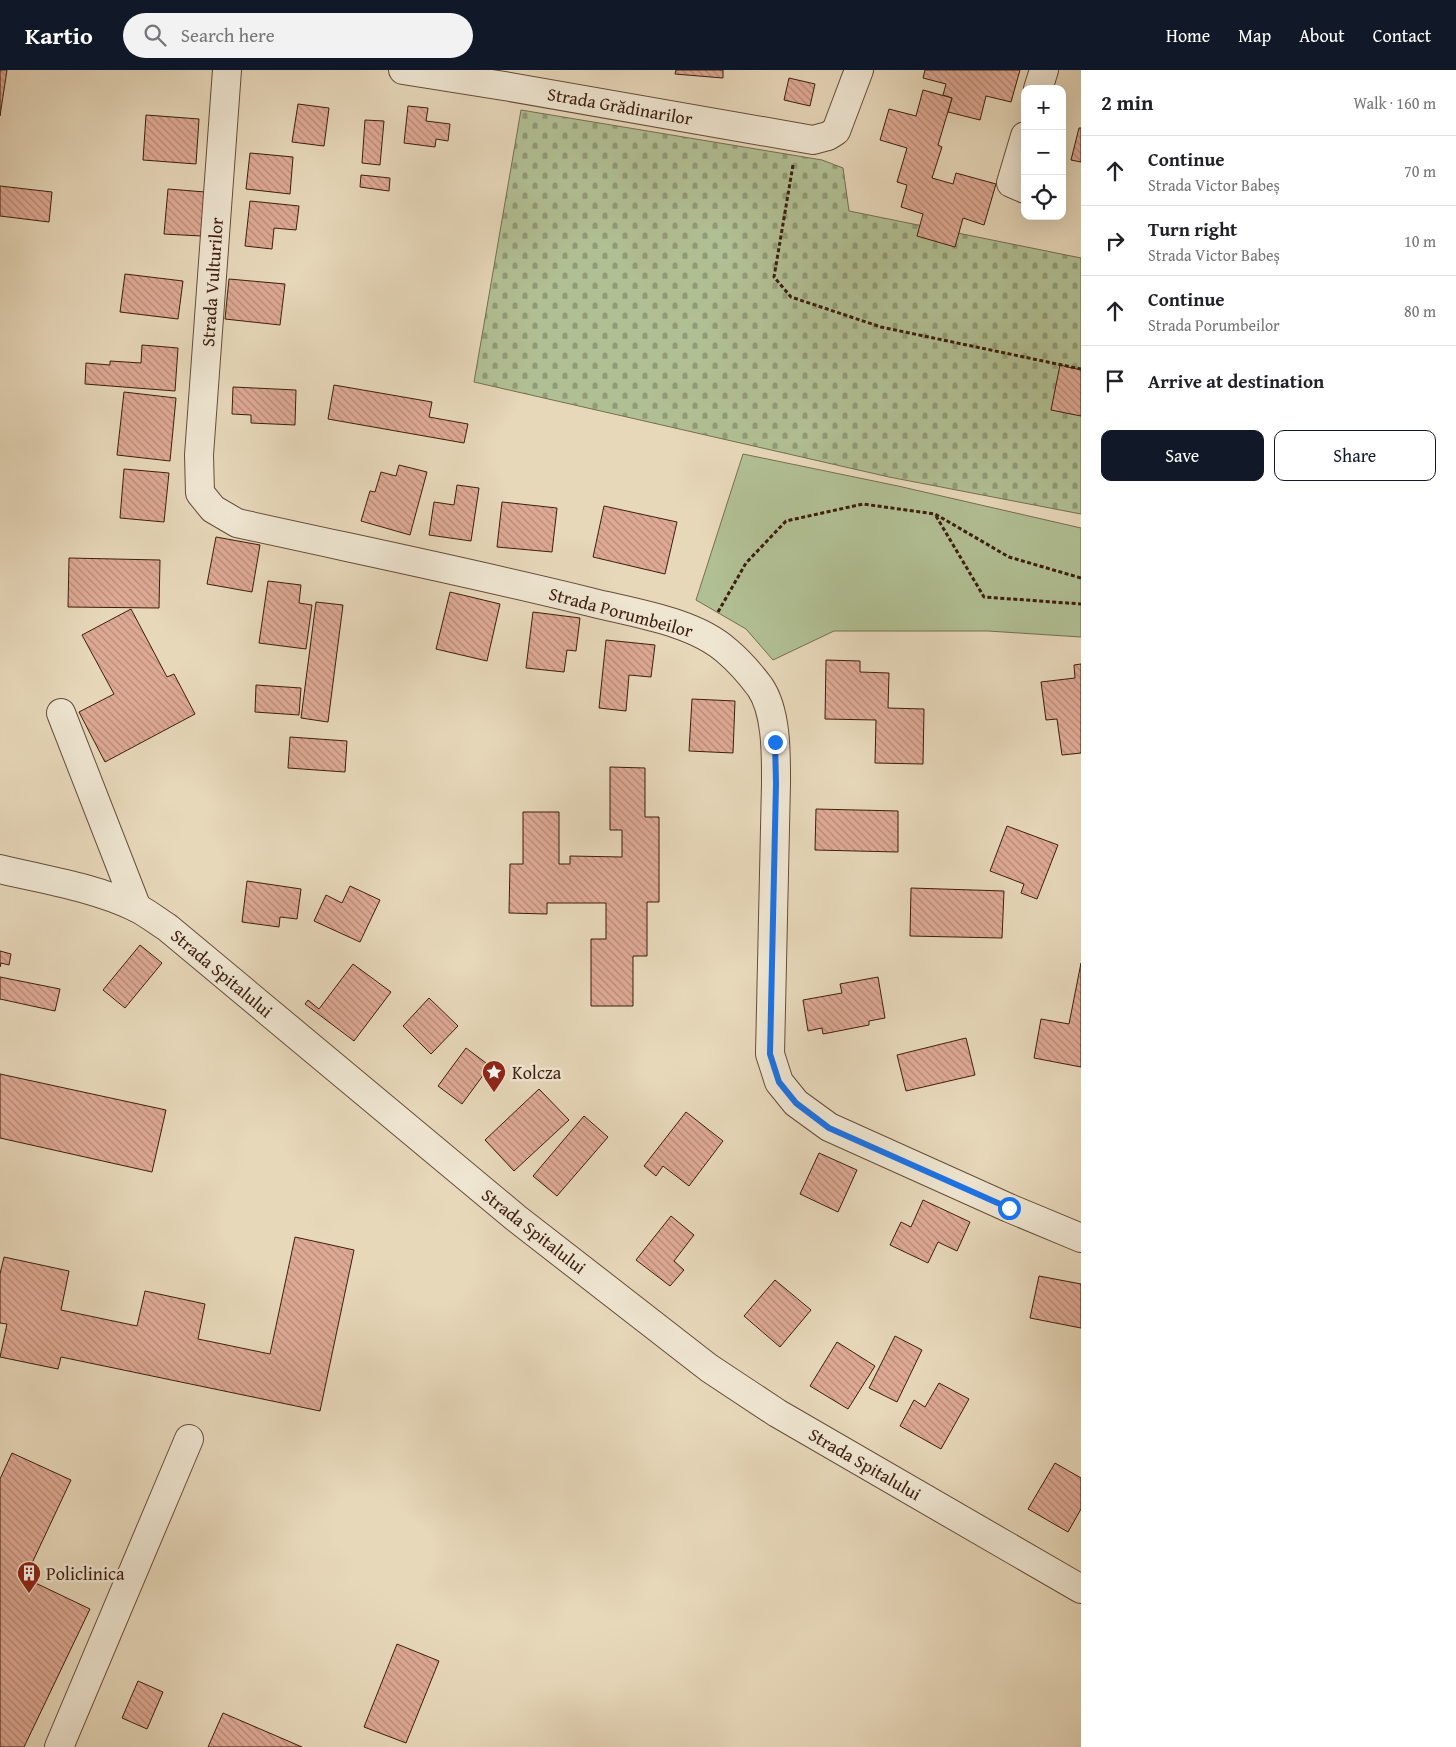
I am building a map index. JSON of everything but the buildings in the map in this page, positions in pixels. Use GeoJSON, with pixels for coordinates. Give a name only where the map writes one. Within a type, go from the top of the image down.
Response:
{"type":"FeatureCollection","features":[{"type":"Feature","properties":{"kind":"street","name":"Strada Vulturilor"},"geometry":{"type":"LineString","coordinates":[[200,493],[199,455],[227,70]]}},
{"type":"Feature","properties":{"kind":"street","name":"Strada Grădinarilor"},"geometry":{"type":"LineString","coordinates":[[403,70],[813,140],[828,136],[836,131],[859,70]]}},
{"type":"Feature","properties":{"kind":"street"},"geometry":{"type":"LineString","coordinates":[[1039,85],[1044,70]]}},
{"type":"Feature","properties":{"kind":"street"},"geometry":{"type":"LineString","coordinates":[[1021,149],[1011,183],[1021,187]]}},
{"type":"Feature","properties":{"kind":"street","name":"Strada Porumbeilor"},"geometry":{"type":"LineString","coordinates":[[200,493],[212,509],[236,523],[558,594],[684,626],[705,634],[727,650],[761,688],[772,716],[776,783],[770,1054],[779,1082],[796,1103],[829,1128],[1081,1238]]}},
{"type":"Feature","properties":{"kind":"street"},"geometry":{"type":"LineString","coordinates":[[61,713],[137,908]]}},
{"type":"Feature","properties":{"kind":"street","name":"Strada Spitalului"},"geometry":{"type":"LineString","coordinates":[[0,869],[81,888],[114,898],[137,908],[168,928],[516,1218],[709,1368],[777,1414],[1081,1589]]}},
{"type":"Feature","properties":{"kind":"street"},"geometry":{"type":"LineString","coordinates":[[59,1747],[189,1439]]}},
{"type":"Feature","properties":{"kind":"path"},"geometry":{"type":"LineString","coordinates":[[797,138],[774,277],[791,297],[881,327],[1081,369]]}},
{"type":"Feature","properties":{"kind":"path"},"geometry":{"type":"LineString","coordinates":[[705,634],[746,563],[786,521],[863,504],[935,514],[1009,557],[1081,578]]}},
{"type":"Feature","properties":{"kind":"path"},"geometry":{"type":"LineString","coordinates":[[935,514],[984,598],[1081,604]]}},
{"type":"Feature","properties":{"kind":"green space"},"geometry":{"type":"Polygon","coordinates":[[[521,110],[822,160],[843,168],[849,211],[1081,258],[1081,514],[889,477],[474,382],[521,110]]]}},
{"type":"Feature","properties":{"kind":"green space"},"geometry":{"type":"Polygon","coordinates":[[[743,454],[898,486],[1081,528],[1081,637],[988,631],[834,631],[773,660],[746,629],[696,600],[743,454]]]}},
{"type":"Feature","properties":{"kind":"place","name":"Kolcza"},"geometry":{"type":"Point","coordinates":[494,1093]}},
{"type":"Feature","properties":{"kind":"place","name":"Policlinica"},"geometry":{"type":"Point","coordinates":[29,1594]}},
{"type":"Feature","properties":{"kind":"route"},"geometry":{"type":"LineString","coordinates":[[775,742],[776,783],[770,1054],[779,1082],[796,1103],[829,1128],[1009,1208]]}}]}
